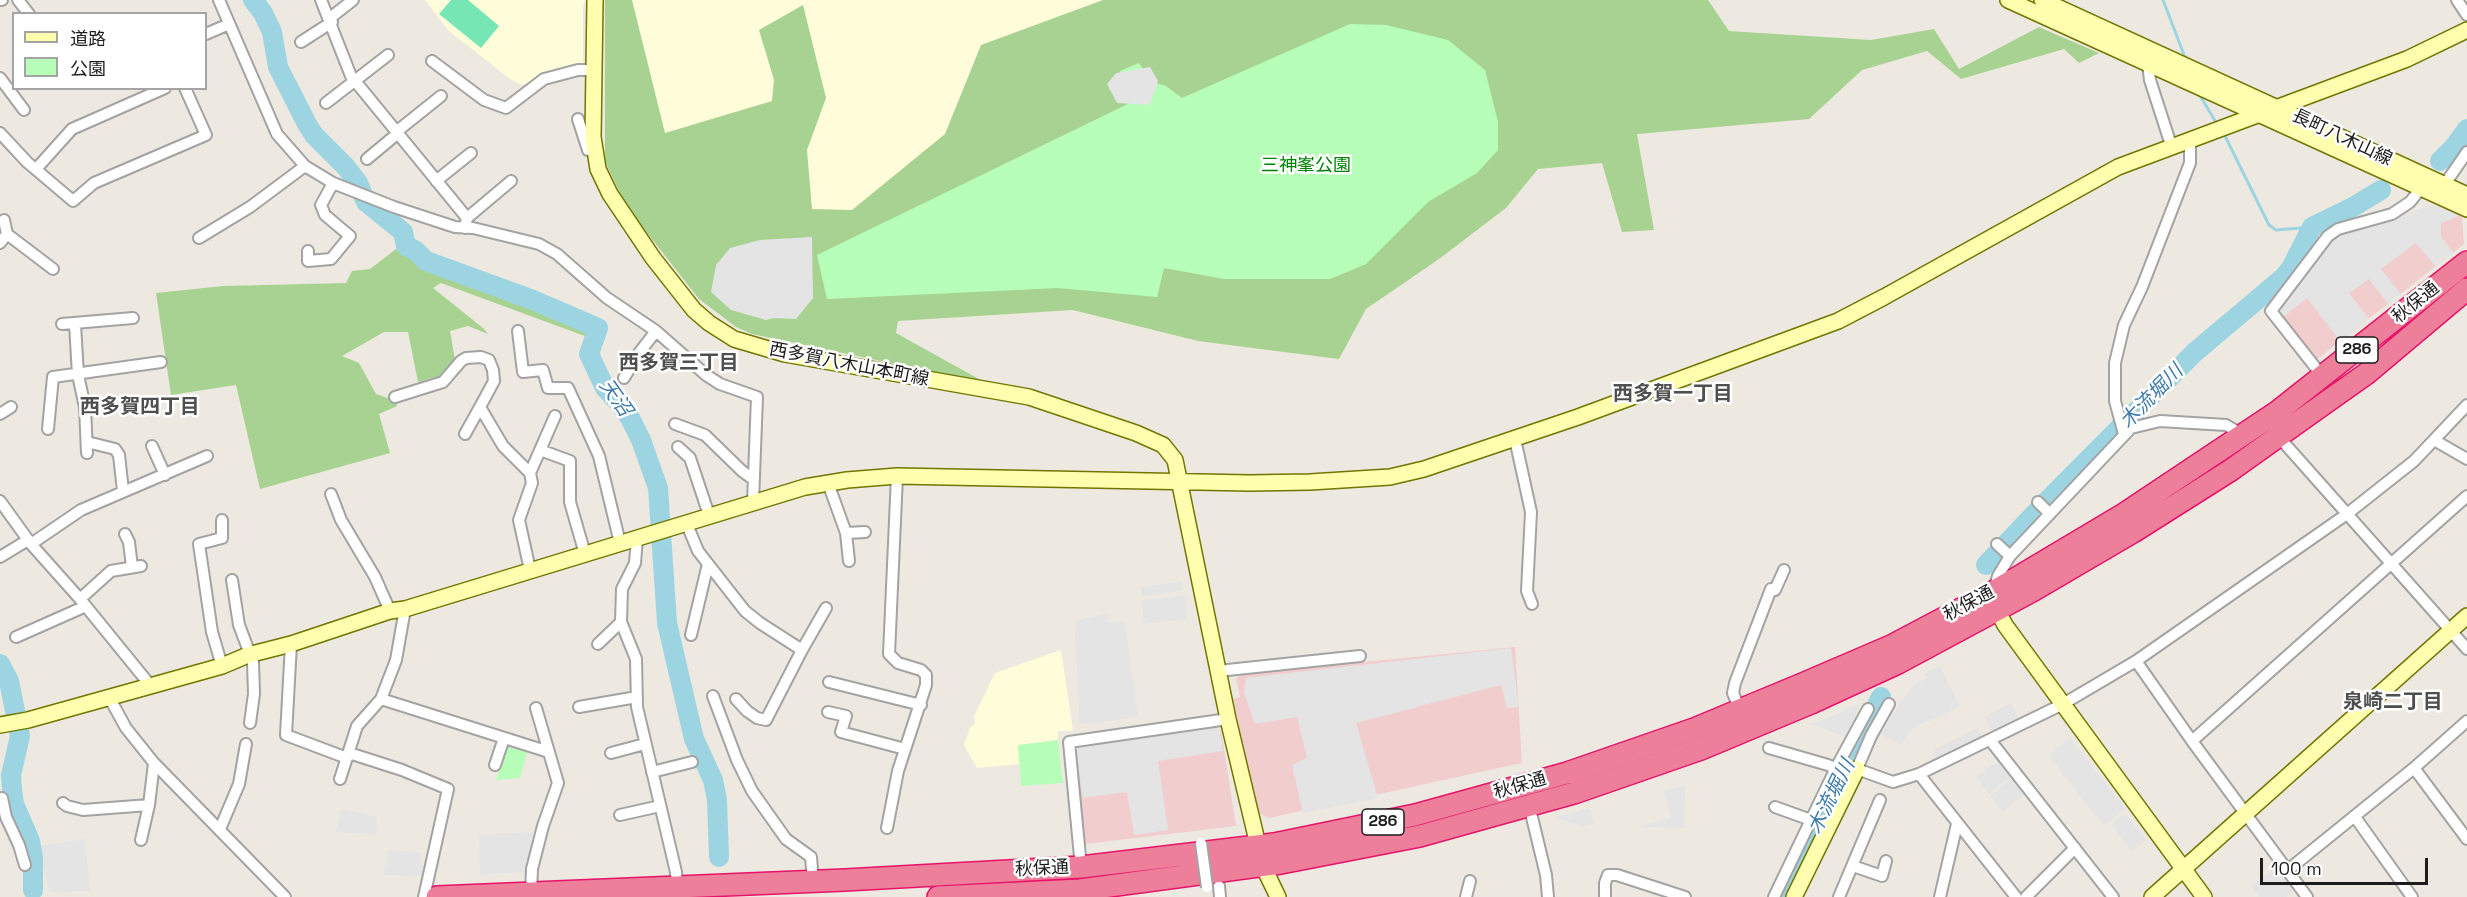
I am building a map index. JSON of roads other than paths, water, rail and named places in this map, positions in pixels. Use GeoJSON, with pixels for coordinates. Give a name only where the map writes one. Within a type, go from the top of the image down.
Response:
{"type":"FeatureCollection","features":[{"type":"Feature","properties":{"kind":"highway","name":"秋保通"},"geometry":{"type":"LineString","coordinates":[[938,897],[1217,885],[1263,866],[1420,836],[1574,793],[1712,744],[1811,703],[1898,663],[2243,435],[2323,377],[2467,262]]}},
{"type":"Feature","properties":{"kind":"highway","name":"秋保通"},"geometry":{"type":"LineString","coordinates":[[437,897],[813,882],[1082,867],[1259,846],[1415,815],[1534,782],[1694,729],[1740,710],[1995,601],[2133,532],[2278,436],[2366,374],[2467,289]]}},
{"type":"Feature","properties":{"kind":"street"},"geometry":{"type":"LineString","coordinates":[[18,0],[27,12]]}},
{"type":"Feature","properties":{"kind":"street"},"geometry":{"type":"LineString","coordinates":[[219,0],[277,134],[305,166],[333,183],[357,193],[455,227],[466,223],[511,181]]}},
{"type":"Feature","properties":{"kind":"street"},"geometry":{"type":"LineString","coordinates":[[321,0],[331,20],[351,76],[436,181],[466,223],[539,244],[548,249],[571,265],[608,298],[656,331],[706,375],[720,384],[757,397],[753,502]]}},
{"type":"Feature","properties":{"kind":"street"},"geometry":{"type":"LineString","coordinates":[[301,42],[353,0]]}},
{"type":"Feature","properties":{"kind":"street","name":"西多賀八木山本町線"},"geometry":{"type":"LineString","coordinates":[[595,0],[594,150],[598,169],[610,194],[653,258],[694,310],[734,339],[785,354],[1029,397],[1127,430],[1163,446],[1175,460],[1228,719],[1263,866],[1278,897]]}},
{"type":"Feature","properties":{"kind":"street"},"geometry":{"type":"LineString","coordinates":[[2008,0],[2188,82],[2217,88]]}},
{"type":"Feature","properties":{"kind":"street"},"geometry":{"type":"LineString","coordinates":[[2042,0],[2185,66],[2258,114],[2467,209]]}},
{"type":"Feature","properties":{"kind":"street"},"geometry":{"type":"LineString","coordinates":[[2457,0],[2467,15]]}},
{"type":"Feature","properties":{"kind":"street"},"geometry":{"type":"LineString","coordinates":[[207,34],[228,24]]}},
{"type":"Feature","properties":{"kind":"street"},"geometry":{"type":"LineString","coordinates":[[5,724],[28,720],[222,666],[249,655],[659,530],[828,483],[897,476],[1249,483],[1310,482],[1390,477],[1424,470],[1838,321],[2118,167],[2407,59],[2467,30]]}},
{"type":"Feature","properties":{"kind":"street"},"geometry":{"type":"LineString","coordinates":[[326,103],[388,55]]}},
{"type":"Feature","properties":{"kind":"street"},"geometry":{"type":"LineString","coordinates":[[432,61],[484,100],[506,108],[544,79],[578,70],[594,70]]}},
{"type":"Feature","properties":{"kind":"street"},"geometry":{"type":"LineString","coordinates":[[2148,64],[2150,80],[2171,146]]}},
{"type":"Feature","properties":{"kind":"street"},"geometry":{"type":"LineString","coordinates":[[1,82],[24,110]]}},
{"type":"Feature","properties":{"kind":"street","name":"長町八木山線"},"geometry":{"type":"LineString","coordinates":[[2217,88],[2276,108],[2467,195]]}},
{"type":"Feature","properties":{"kind":"street"},"geometry":{"type":"LineString","coordinates":[[37,168],[72,129],[160,90]]}},
{"type":"Feature","properties":{"kind":"street"},"geometry":{"type":"LineString","coordinates":[[0,133],[27,162],[37,168],[73,201],[94,183],[206,135],[186,90]]}},
{"type":"Feature","properties":{"kind":"street"},"geometry":{"type":"LineString","coordinates":[[367,159],[441,96]]}},
{"type":"Feature","properties":{"kind":"street"},"geometry":{"type":"LineString","coordinates":[[578,119],[588,150],[594,150]]}},
{"type":"Feature","properties":{"kind":"street"},"geometry":{"type":"LineString","coordinates":[[2123,432],[2114,386],[2115,363],[2122,335],[2190,163],[2190,139]]}},
{"type":"Feature","properties":{"kind":"street"},"geometry":{"type":"LineString","coordinates":[[2445,184],[2467,152]]}},
{"type":"Feature","properties":{"kind":"street"},"geometry":{"type":"LineString","coordinates":[[436,181],[471,153]]}},
{"type":"Feature","properties":{"kind":"street"},"geometry":{"type":"LineString","coordinates":[[199,238],[250,207],[305,166]]}},
{"type":"Feature","properties":{"kind":"street"},"geometry":{"type":"LineString","coordinates":[[308,251],[308,261],[331,259],[350,236],[325,215],[321,205],[333,183]]}},
{"type":"Feature","properties":{"kind":"street"},"geometry":{"type":"LineString","coordinates":[[2323,377],[2271,311],[2328,236],[2338,230],[2392,214],[2410,202],[2422,187]]}},
{"type":"Feature","properties":{"kind":"street"},"geometry":{"type":"LineString","coordinates":[[4,220],[4,238],[52,269]]}},
{"type":"Feature","properties":{"kind":"street"},"geometry":{"type":"LineString","coordinates":[[62,324],[133,318]]}},
{"type":"Feature","properties":{"kind":"street"},"geometry":{"type":"LineString","coordinates":[[75,324],[78,375],[85,407],[87,447],[115,449],[119,455],[123,491]]}},
{"type":"Feature","properties":{"kind":"street"},"geometry":{"type":"LineString","coordinates":[[518,331],[523,372],[543,370],[548,388],[568,388],[599,456],[620,543]]}},
{"type":"Feature","properties":{"kind":"street"},"geometry":{"type":"LineString","coordinates":[[624,378],[656,331]]}},
{"type":"Feature","properties":{"kind":"street"},"geometry":{"type":"LineString","coordinates":[[395,397],[442,382],[466,358],[482,357],[489,360],[494,370],[494,381],[465,434]]}},
{"type":"Feature","properties":{"kind":"street"},"geometry":{"type":"LineString","coordinates":[[48,429],[53,377],[161,362]]}},
{"type":"Feature","properties":{"kind":"street"},"geometry":{"type":"LineString","coordinates":[[480,407],[503,446],[530,473],[532,483],[519,520],[530,570]]}},
{"type":"Feature","properties":{"kind":"street"},"geometry":{"type":"LineString","coordinates":[[1769,748],[1893,783],[1919,774],[1990,740],[2062,704],[2136,661],[2347,514],[2414,461],[2466,408]]}},
{"type":"Feature","properties":{"kind":"street"},"geometry":{"type":"LineString","coordinates":[[530,473],[555,416]]}},
{"type":"Feature","properties":{"kind":"street"},"geometry":{"type":"LineString","coordinates":[[2204,897],[2005,625],[1995,601],[2004,551],[2123,432],[2141,424],[2160,422],[2226,425],[2243,435]]}},
{"type":"Feature","properties":{"kind":"street"},"geometry":{"type":"LineString","coordinates":[[675,424],[705,435],[753,479]]}},
{"type":"Feature","properties":{"kind":"street"},"geometry":{"type":"LineString","coordinates":[[2278,436],[2467,649]]}},
{"type":"Feature","properties":{"kind":"street"},"geometry":{"type":"LineString","coordinates":[[1515,439],[1531,512],[1527,591],[1532,604]]}},
{"type":"Feature","properties":{"kind":"street"},"geometry":{"type":"LineString","coordinates":[[2434,440],[2467,459]]}},
{"type":"Feature","properties":{"kind":"street"},"geometry":{"type":"LineString","coordinates":[[152,446],[165,475]]}},
{"type":"Feature","properties":{"kind":"street"},"geometry":{"type":"LineString","coordinates":[[678,447],[690,458],[709,515]]}},
{"type":"Feature","properties":{"kind":"street"},"geometry":{"type":"LineString","coordinates":[[540,450],[570,461],[570,502],[585,554]]}},
{"type":"Feature","properties":{"kind":"street"},"geometry":{"type":"LineString","coordinates":[[0,557],[81,510],[207,456]]}},
{"type":"Feature","properties":{"kind":"street"},"geometry":{"type":"LineString","coordinates":[[887,828],[905,749],[926,685],[926,675],[921,670],[898,663],[889,654],[897,476]]}},
{"type":"Feature","properties":{"kind":"street"},"geometry":{"type":"LineString","coordinates":[[828,483],[846,533],[849,561]]}},
{"type":"Feature","properties":{"kind":"street"},"geometry":{"type":"LineString","coordinates":[[331,494],[341,520],[398,610],[396,660],[381,699],[357,726],[340,779]]}},
{"type":"Feature","properties":{"kind":"street"},"geometry":{"type":"LineString","coordinates":[[2192,741],[2467,496]]}},
{"type":"Feature","properties":{"kind":"street"},"geometry":{"type":"LineString","coordinates":[[0,501],[29,542],[83,602],[150,685]]}},
{"type":"Feature","properties":{"kind":"street"},"geometry":{"type":"LineString","coordinates":[[222,520],[222,538],[199,544],[212,632],[222,666]]}},
{"type":"Feature","properties":{"kind":"street"},"geometry":{"type":"LineString","coordinates":[[686,522],[698,551],[745,611],[802,650]]}},
{"type":"Feature","properties":{"kind":"street"},"geometry":{"type":"LineString","coordinates":[[846,533],[865,532]]}},
{"type":"Feature","properties":{"kind":"street"},"geometry":{"type":"LineString","coordinates":[[16,637],[83,602],[111,571],[133,570],[129,542],[124,534]]}},
{"type":"Feature","properties":{"kind":"street"},"geometry":{"type":"LineString","coordinates":[[637,538],[635,563],[622,589],[621,622],[636,659],[637,697],[645,744],[676,872],[676,887]]}},
{"type":"Feature","properties":{"kind":"street"},"geometry":{"type":"LineString","coordinates":[[691,635],[708,564]]}},
{"type":"Feature","properties":{"kind":"street"},"geometry":{"type":"LineString","coordinates":[[1740,710],[1733,693],[1735,683],[1771,589],[1775,590],[1784,570]]}},
{"type":"Feature","properties":{"kind":"street"},"geometry":{"type":"LineString","coordinates":[[232,580],[230,601],[253,662],[254,694],[250,723]]}},
{"type":"Feature","properties":{"kind":"street"},"geometry":{"type":"LineString","coordinates":[[736,699],[757,718],[766,720],[826,608]]}},
{"type":"Feature","properties":{"kind":"street"},"geometry":{"type":"LineString","coordinates":[[2152,897],[2467,616]]}},
{"type":"Feature","properties":{"kind":"street"},"geometry":{"type":"LineString","coordinates":[[598,644],[621,622]]}},
{"type":"Feature","properties":{"kind":"street"},"geometry":{"type":"LineString","coordinates":[[291,644],[286,735],[402,770],[448,789],[424,897]]}},
{"type":"Feature","properties":{"kind":"street"},"geometry":{"type":"LineString","coordinates":[[1218,671],[1360,656]]}},
{"type":"Feature","properties":{"kind":"street"},"geometry":{"type":"LineString","coordinates":[[2136,661],[2307,897]]}},
{"type":"Feature","properties":{"kind":"street"},"geometry":{"type":"LineString","coordinates":[[829,682],[921,705]]}},
{"type":"Feature","properties":{"kind":"street"},"geometry":{"type":"LineString","coordinates":[[713,696],[737,760],[752,791],[786,838],[811,857],[813,882]]}},
{"type":"Feature","properties":{"kind":"street"},"geometry":{"type":"LineString","coordinates":[[109,697],[126,728],[154,763],[285,897]]}},
{"type":"Feature","properties":{"kind":"street"},"geometry":{"type":"LineString","coordinates":[[579,707],[637,697]]}},
{"type":"Feature","properties":{"kind":"street"},"geometry":{"type":"LineString","coordinates":[[381,699],[549,752]]}},
{"type":"Feature","properties":{"kind":"street"},"geometry":{"type":"LineString","coordinates":[[1774,897],[1811,820],[1870,736],[1889,704]]}},
{"type":"Feature","properties":{"kind":"street"},"geometry":{"type":"LineString","coordinates":[[531,893],[532,869],[543,826],[558,783],[536,708]]}},
{"type":"Feature","properties":{"kind":"street"},"geometry":{"type":"LineString","coordinates":[[1794,897],[1846,771],[1868,709]]}},
{"type":"Feature","properties":{"kind":"street"},"geometry":{"type":"LineString","coordinates":[[828,712],[846,716],[841,732],[905,749]]}},
{"type":"Feature","properties":{"kind":"street"},"geometry":{"type":"LineString","coordinates":[[1082,867],[1069,742],[1228,719]]}},
{"type":"Feature","properties":{"kind":"street"},"geometry":{"type":"LineString","coordinates":[[2288,870],[2355,818],[2467,721]]}},
{"type":"Feature","properties":{"kind":"street"},"geometry":{"type":"LineString","coordinates":[[495,765],[504,738]]}},
{"type":"Feature","properties":{"kind":"street"},"geometry":{"type":"LineString","coordinates":[[1990,740],[2113,897]]}},
{"type":"Feature","properties":{"kind":"street"},"geometry":{"type":"LineString","coordinates":[[220,829],[239,784],[246,744]]}},
{"type":"Feature","properties":{"kind":"street"},"geometry":{"type":"LineString","coordinates":[[611,753],[645,744]]}},
{"type":"Feature","properties":{"kind":"street"},"geometry":{"type":"LineString","coordinates":[[652,772],[692,762]]}},
{"type":"Feature","properties":{"kind":"street"},"geometry":{"type":"LineString","coordinates":[[141,840],[149,805],[154,763]]}},
{"type":"Feature","properties":{"kind":"street"},"geometry":{"type":"LineString","coordinates":[[2414,768],[2466,834]]}},
{"type":"Feature","properties":{"kind":"street"},"geometry":{"type":"LineString","coordinates":[[1919,774],[2016,897]]}},
{"type":"Feature","properties":{"kind":"street"},"geometry":{"type":"LineString","coordinates":[[2,798],[3,818],[19,845],[25,865]]}},
{"type":"Feature","properties":{"kind":"street"},"geometry":{"type":"LineString","coordinates":[[1839,897],[1880,800]]}},
{"type":"Feature","properties":{"kind":"street"},"geometry":{"type":"LineString","coordinates":[[63,803],[67,807],[83,810],[149,805]]}},
{"type":"Feature","properties":{"kind":"street"},"geometry":{"type":"LineString","coordinates":[[1529,805],[1546,875],[1548,897]]}},
{"type":"Feature","properties":{"kind":"street"},"geometry":{"type":"LineString","coordinates":[[620,815],[660,806]]}},
{"type":"Feature","properties":{"kind":"street"},"geometry":{"type":"LineString","coordinates":[[1775,807],[1811,820]]}},
{"type":"Feature","properties":{"kind":"street"},"geometry":{"type":"LineString","coordinates":[[2355,818],[2412,897]]}},
{"type":"Feature","properties":{"kind":"street"},"geometry":{"type":"LineString","coordinates":[[1940,897],[1957,824]]}},
{"type":"Feature","properties":{"kind":"street"},"geometry":{"type":"LineString","coordinates":[[1201,843],[1217,885]]}},
{"type":"Feature","properties":{"kind":"street"},"geometry":{"type":"LineString","coordinates":[[2026,897],[2075,848]]}},
{"type":"Feature","properties":{"kind":"street"},"geometry":{"type":"LineString","coordinates":[[1852,866],[1882,876],[1886,861]]}},
{"type":"Feature","properties":{"kind":"street"},"geometry":{"type":"LineString","coordinates":[[1605,897],[1605,883],[1608,875],[1617,875],[1685,897]]}},
{"type":"Feature","properties":{"kind":"street"},"geometry":{"type":"LineString","coordinates":[[1466,897],[1470,881]]}},
{"type":"Feature","properties":{"kind":"waterway","name":"天沼"},"geometry":{"type":"LineString","coordinates":[[253,0],[263,13],[272,32],[278,67],[307,124],[314,135],[346,167],[358,183],[366,202],[403,232],[406,246],[416,251],[426,261],[533,300],[598,328],[589,354],[605,388],[630,418],[641,440],[658,488],[667,623],[694,739],[713,780],[717,800],[719,857]]}},
{"type":"Feature","properties":{"kind":"waterway"},"geometry":{"type":"LineString","coordinates":[[2163,0],[2186,60]]}},
{"type":"Feature","properties":{"kind":"waterway"},"geometry":{"type":"LineString","coordinates":[[2199,94],[2217,124]]}},
{"type":"Feature","properties":{"kind":"waterway"},"geometry":{"type":"LineString","coordinates":[[2440,161],[2467,129]]}},
{"type":"Feature","properties":{"kind":"waterway"},"geometry":{"type":"LineString","coordinates":[[2223,132],[2269,225],[2276,230],[2312,227]]}},
{"type":"Feature","properties":{"kind":"waterway","name":"木流堀川"},"geometry":{"type":"LineString","coordinates":[[1986,565],[2195,352],[2284,277],[2312,227],[2381,190]]}},
{"type":"Feature","properties":{"kind":"waterway"},"geometry":{"type":"LineString","coordinates":[[0,664],[9,681],[20,736],[11,775],[12,789],[14,804],[30,841],[33,858],[33,890]]}},
{"type":"Feature","properties":{"kind":"waterway","name":"木流堀川"},"geometry":{"type":"LineString","coordinates":[[1783,897],[1881,697]]}},
{"type":"Feature","properties":{"kind":"district","name":"西多賀三丁目"},"geometry":{"type":"Point","coordinates":[679,364]}},
{"type":"Feature","properties":{"kind":"district","name":"西多賀一丁目"},"geometry":{"type":"Point","coordinates":[1673,395]}},
{"type":"Feature","properties":{"kind":"district","name":"西多賀四丁目"},"geometry":{"type":"Point","coordinates":[140,408]}},
{"type":"Feature","properties":{"kind":"district","name":"泉崎二丁目"},"geometry":{"type":"Point","coordinates":[2393,703]}},
{"type":"Feature","properties":{"kind":"park label","name":"三神峯公園"},"geometry":{"type":"Point","coordinates":[1306,166]}}]}
